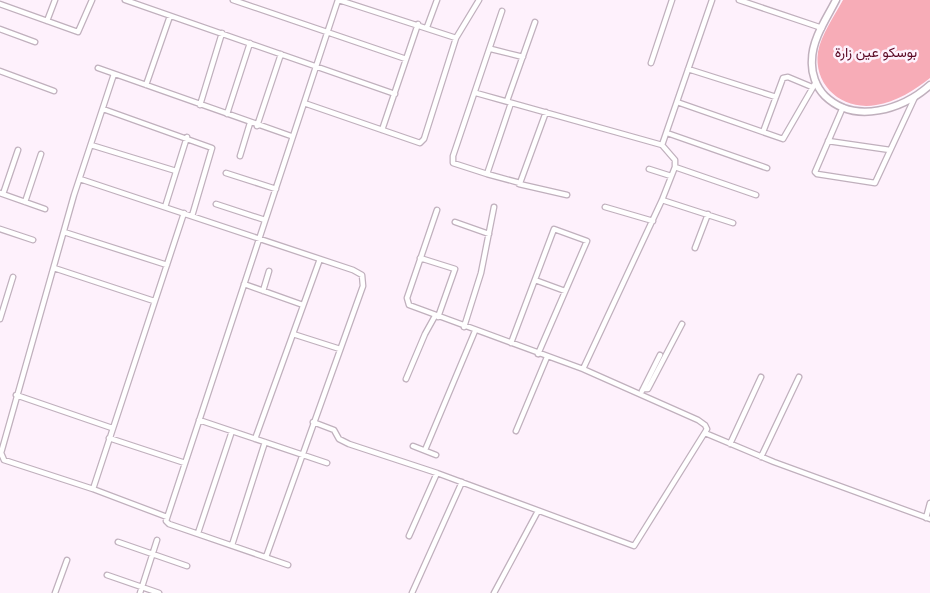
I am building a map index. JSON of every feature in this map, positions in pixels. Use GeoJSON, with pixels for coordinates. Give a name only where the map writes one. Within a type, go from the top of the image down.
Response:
{"type":"FeatureCollection","features":[{"type":"Feature","properties":{"kind":"main road"},"geometry":{"type":"LineString","coordinates":[[836,0],[822,28],[812,59],[814,84],[823,93],[843,107],[857,112],[874,111],[915,97],[930,84]]}},
{"type":"Feature","properties":{"kind":"street"},"geometry":{"type":"LineString","coordinates":[[47,21],[54,0]]}},
{"type":"Feature","properties":{"kind":"street"},"geometry":{"type":"LineString","coordinates":[[0,4],[78,32],[92,0]]}},
{"type":"Feature","properties":{"kind":"street"},"geometry":{"type":"LineString","coordinates":[[125,0],[394,94]]}},
{"type":"Feature","properties":{"kind":"street"},"geometry":{"type":"LineString","coordinates":[[233,0],[406,59]]}},
{"type":"Feature","properties":{"kind":"street"},"geometry":{"type":"LineString","coordinates":[[288,565],[168,523],[167,517],[260,239],[291,136],[304,103],[338,0],[418,24],[456,38]]}},
{"type":"Feature","properties":{"kind":"street"},"geometry":{"type":"LineString","coordinates":[[427,27],[437,0]]}},
{"type":"Feature","properties":{"kind":"street"},"geometry":{"type":"LineString","coordinates":[[304,103],[382,130],[420,142],[423,141],[456,38],[479,0]]}},
{"type":"Feature","properties":{"kind":"street"},"geometry":{"type":"LineString","coordinates":[[651,63],[672,0]]}},
{"type":"Feature","properties":{"kind":"street"},"geometry":{"type":"LineString","coordinates":[[662,145],[712,0]]}},
{"type":"Feature","properties":{"kind":"street"},"geometry":{"type":"LineString","coordinates":[[739,0],[822,28]]}},
{"type":"Feature","properties":{"kind":"street"},"geometry":{"type":"LineString","coordinates":[[502,10],[491,49],[452,161],[455,164],[519,184],[568,195]]}},
{"type":"Feature","properties":{"kind":"street"},"geometry":{"type":"LineString","coordinates":[[146,86],[170,16]]}},
{"type":"Feature","properties":{"kind":"street"},"geometry":{"type":"LineString","coordinates":[[487,174],[534,22]]}},
{"type":"Feature","properties":{"kind":"street"},"geometry":{"type":"LineString","coordinates":[[382,130],[418,24]]}},
{"type":"Feature","properties":{"kind":"street"},"geometry":{"type":"LineString","coordinates":[[0,29],[35,42]]}},
{"type":"Feature","properties":{"kind":"street"},"geometry":{"type":"LineString","coordinates":[[200,105],[222,33]]}},
{"type":"Feature","properties":{"kind":"street"},"geometry":{"type":"LineString","coordinates":[[228,114],[250,43]]}},
{"type":"Feature","properties":{"kind":"street"},"geometry":{"type":"LineString","coordinates":[[491,49],[523,57]]}},
{"type":"Feature","properties":{"kind":"street"},"geometry":{"type":"LineString","coordinates":[[257,126],[280,54]]}},
{"type":"Feature","properties":{"kind":"street"},"geometry":{"type":"LineString","coordinates":[[98,68],[257,126],[291,136]]}},
{"type":"Feature","properties":{"kind":"street"},"geometry":{"type":"LineString","coordinates":[[688,69],[776,97]]}},
{"type":"Feature","properties":{"kind":"street"},"geometry":{"type":"LineString","coordinates":[[0,71],[54,91]]}},
{"type":"Feature","properties":{"kind":"street"},"geometry":{"type":"LineString","coordinates":[[114,74],[80,179],[1,440],[0,453],[4,460],[93,489],[167,517]]}},
{"type":"Feature","properties":{"kind":"street"},"geometry":{"type":"LineString","coordinates":[[677,102],[780,139],[785,138],[814,84],[785,77],[763,132]]}},
{"type":"Feature","properties":{"kind":"street"},"geometry":{"type":"LineString","coordinates":[[476,93],[662,145],[674,157],[675,167],[653,221],[620,286],[583,369]]}},
{"type":"Feature","properties":{"kind":"street"},"geometry":{"type":"LineString","coordinates":[[843,107],[815,172],[817,174],[875,183],[915,97]]}},
{"type":"Feature","properties":{"kind":"street"},"geometry":{"type":"LineString","coordinates":[[103,109],[210,146],[213,150],[192,216]]}},
{"type":"Feature","properties":{"kind":"street"},"geometry":{"type":"LineString","coordinates":[[519,184],[546,112]]}},
{"type":"Feature","properties":{"kind":"street"},"geometry":{"type":"LineString","coordinates":[[240,156],[250,123]]}},
{"type":"Feature","properties":{"kind":"street"},"geometry":{"type":"LineString","coordinates":[[667,133],[767,168]]}},
{"type":"Feature","properties":{"kind":"street"},"geometry":{"type":"LineString","coordinates":[[165,207],[187,138]]}},
{"type":"Feature","properties":{"kind":"street"},"geometry":{"type":"LineString","coordinates":[[828,140],[890,150]]}},
{"type":"Feature","properties":{"kind":"street"},"geometry":{"type":"LineString","coordinates":[[91,145],[176,171]]}},
{"type":"Feature","properties":{"kind":"street"},"geometry":{"type":"LineString","coordinates":[[18,150],[2,194],[45,209]]}},
{"type":"Feature","properties":{"kind":"street"},"geometry":{"type":"LineString","coordinates":[[26,202],[41,154]]}},
{"type":"Feature","properties":{"kind":"street"},"geometry":{"type":"LineString","coordinates":[[675,167],[756,195]]}},
{"type":"Feature","properties":{"kind":"street"},"geometry":{"type":"LineString","coordinates":[[649,169],[671,176]]}},
{"type":"Feature","properties":{"kind":"street"},"geometry":{"type":"LineString","coordinates":[[226,173],[276,189]]}},
{"type":"Feature","properties":{"kind":"street"},"geometry":{"type":"LineString","coordinates":[[80,179],[358,272],[363,278],[363,286],[301,454],[266,557]]}},
{"type":"Feature","properties":{"kind":"street"},"geometry":{"type":"LineString","coordinates":[[662,200],[733,223]]}},
{"type":"Feature","properties":{"kind":"street"},"geometry":{"type":"LineString","coordinates":[[216,204],[266,220]]}},
{"type":"Feature","properties":{"kind":"street"},"geometry":{"type":"LineString","coordinates":[[464,327],[479,282],[494,207]]}},
{"type":"Feature","properties":{"kind":"street"},"geometry":{"type":"LineString","coordinates":[[605,207],[653,221]]}},
{"type":"Feature","properties":{"kind":"street"},"geometry":{"type":"LineString","coordinates":[[313,422],[334,430],[341,440],[462,482],[634,546],[705,433],[707,427],[703,423],[583,369],[437,317],[406,303],[437,210]]}},
{"type":"Feature","properties":{"kind":"street"},"geometry":{"type":"LineString","coordinates":[[93,489],[184,213]]}},
{"type":"Feature","properties":{"kind":"street"},"geometry":{"type":"LineString","coordinates":[[695,248],[708,214]]}},
{"type":"Feature","properties":{"kind":"street"},"geometry":{"type":"LineString","coordinates":[[455,222],[490,234]]}},
{"type":"Feature","properties":{"kind":"street"},"geometry":{"type":"LineString","coordinates":[[0,228],[33,240]]}},
{"type":"Feature","properties":{"kind":"street"},"geometry":{"type":"LineString","coordinates":[[511,344],[554,229],[587,241],[538,354]]}},
{"type":"Feature","properties":{"kind":"street"},"geometry":{"type":"LineString","coordinates":[[64,232],[167,265]]}},
{"type":"Feature","properties":{"kind":"street"},"geometry":{"type":"LineString","coordinates":[[406,379],[425,334],[437,317],[456,269],[420,258]]}},
{"type":"Feature","properties":{"kind":"street"},"geometry":{"type":"LineString","coordinates":[[255,439],[320,259]]}},
{"type":"Feature","properties":{"kind":"street"},"geometry":{"type":"LineString","coordinates":[[54,268],[154,301]]}},
{"type":"Feature","properties":{"kind":"street"},"geometry":{"type":"LineString","coordinates":[[263,291],[270,271]]}},
{"type":"Feature","properties":{"kind":"street"},"geometry":{"type":"LineString","coordinates":[[0,319],[13,277]]}},
{"type":"Feature","properties":{"kind":"street"},"geometry":{"type":"LineString","coordinates":[[535,280],[566,291]]}},
{"type":"Feature","properties":{"kind":"street"},"geometry":{"type":"LineString","coordinates":[[244,284],[304,305]]}},
{"type":"Feature","properties":{"kind":"street"},"geometry":{"type":"LineString","coordinates":[[643,389],[648,389],[682,324]]}},
{"type":"Feature","properties":{"kind":"street"},"geometry":{"type":"LineString","coordinates":[[425,450],[475,330]]}},
{"type":"Feature","properties":{"kind":"street"},"geometry":{"type":"LineString","coordinates":[[293,334],[340,349]]}},
{"type":"Feature","properties":{"kind":"street"},"geometry":{"type":"LineString","coordinates":[[640,395],[660,355]]}},
{"type":"Feature","properties":{"kind":"street"},"geometry":{"type":"LineString","coordinates":[[516,431],[547,357]]}},
{"type":"Feature","properties":{"kind":"street"},"geometry":{"type":"LineString","coordinates":[[730,444],[761,376]]}},
{"type":"Feature","properties":{"kind":"street"},"geometry":{"type":"LineString","coordinates":[[761,457],[798,377]]}},
{"type":"Feature","properties":{"kind":"street"},"geometry":{"type":"LineString","coordinates":[[16,395],[112,428]]}},
{"type":"Feature","properties":{"kind":"street"},"geometry":{"type":"LineString","coordinates":[[199,420],[327,463]]}},
{"type":"Feature","properties":{"kind":"street"},"geometry":{"type":"LineString","coordinates":[[198,533],[232,431]]}},
{"type":"Feature","properties":{"kind":"street"},"geometry":{"type":"LineString","coordinates":[[705,433],[761,457],[928,519],[930,503]]}},
{"type":"Feature","properties":{"kind":"street"},"geometry":{"type":"LineString","coordinates":[[109,438],[185,463]]}},
{"type":"Feature","properties":{"kind":"street"},"geometry":{"type":"LineString","coordinates":[[232,545],[264,442]]}},
{"type":"Feature","properties":{"kind":"street"},"geometry":{"type":"LineString","coordinates":[[414,446],[436,454]]}},
{"type":"Feature","properties":{"kind":"street"},"geometry":{"type":"LineString","coordinates":[[409,536],[437,473]]}},
{"type":"Feature","properties":{"kind":"street"},"geometry":{"type":"LineString","coordinates":[[412,593],[462,482]]}},
{"type":"Feature","properties":{"kind":"street"},"geometry":{"type":"LineString","coordinates":[[494,593],[538,511]]}},
{"type":"Feature","properties":{"kind":"street"},"geometry":{"type":"LineString","coordinates":[[140,593],[157,540]]}},
{"type":"Feature","properties":{"kind":"street"},"geometry":{"type":"LineString","coordinates":[[118,542],[187,566]]}},
{"type":"Feature","properties":{"kind":"street"},"geometry":{"type":"LineString","coordinates":[[56,593],[67,560]]}},
{"type":"Feature","properties":{"kind":"street"},"geometry":{"type":"LineString","coordinates":[[107,576],[159,593]]}},
{"type":"Feature","properties":{"kind":"green space","name":"بوسكو عين زارة"},"geometry":{"type":"Polygon","coordinates":[[[843,0],[930,0],[930,78],[905,95],[876,105],[852,104],[833,94],[825,85],[820,75],[818,52],[825,32],[843,0]]]}}]}
